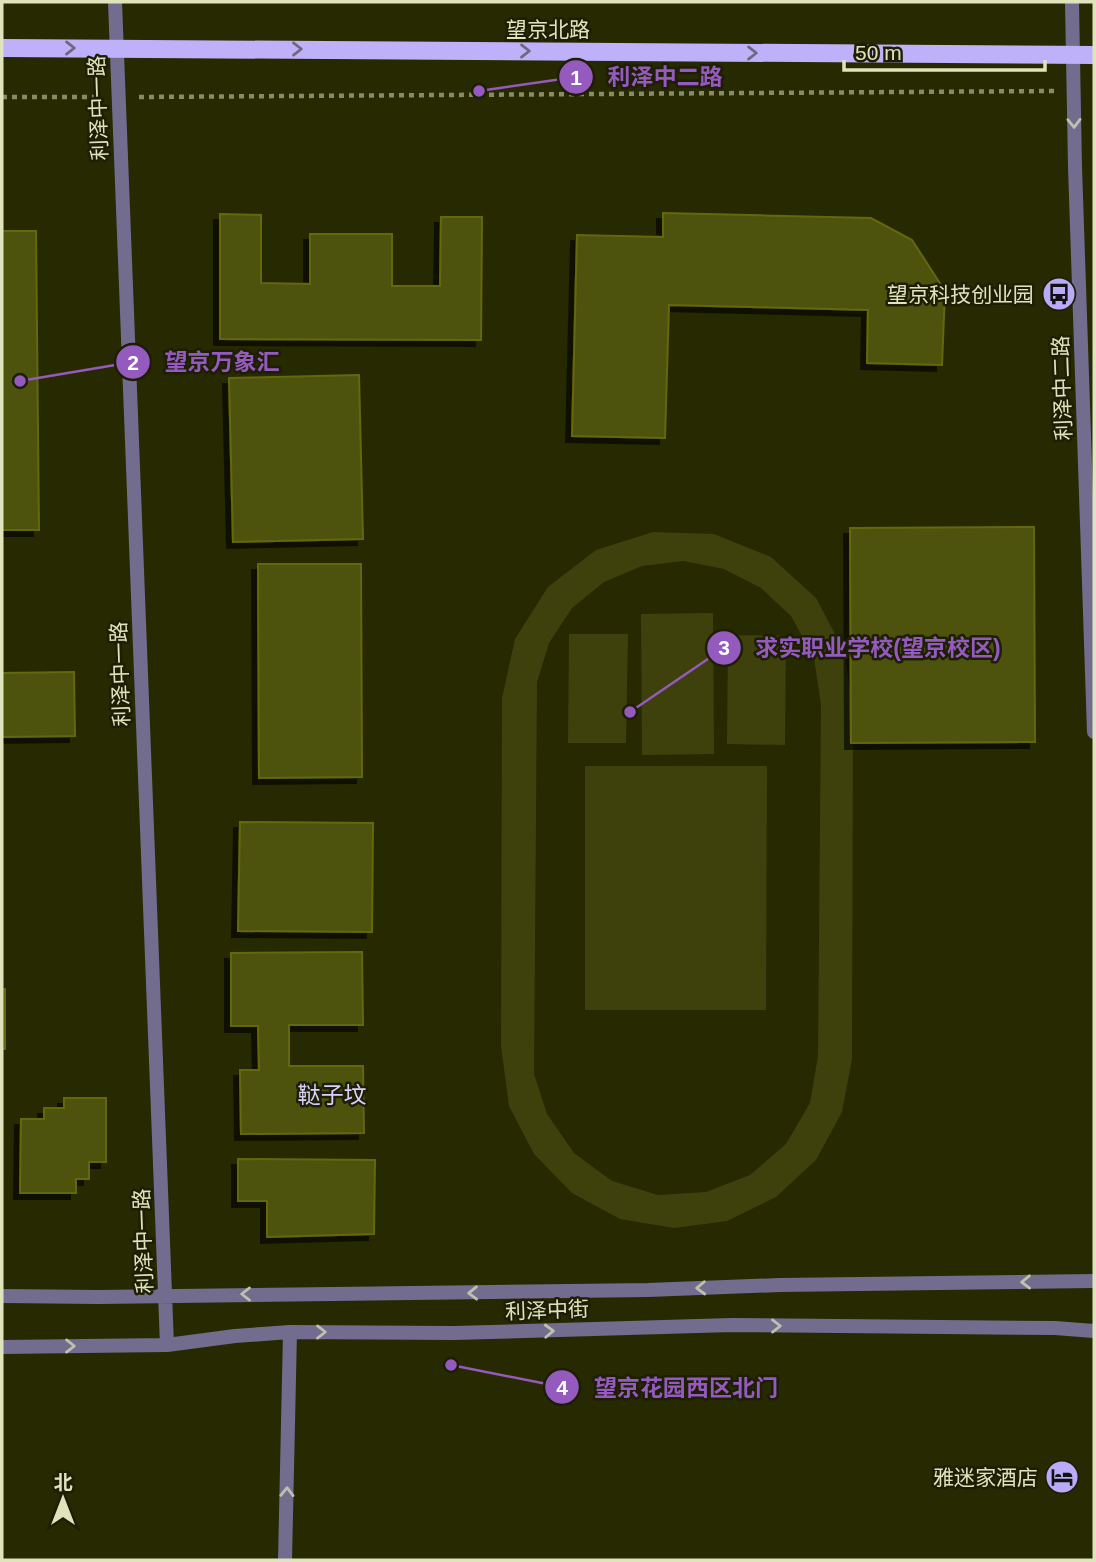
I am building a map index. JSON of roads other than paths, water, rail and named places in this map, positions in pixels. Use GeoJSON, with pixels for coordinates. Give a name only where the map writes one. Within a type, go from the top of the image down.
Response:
{"type":"FeatureCollection","features":[{"type":"Feature","properties":{"kind":"main road","name":"望京北路"},"geometry":{"type":"LineString","coordinates":[[2,48],[1094,55]]}},
{"type":"Feature","properties":{"kind":"street","name":"利泽中一路"},"geometry":{"type":"LineString","coordinates":[[114,2],[167,1345]]}},
{"type":"Feature","properties":{"kind":"street","name":"利泽中二路"},"geometry":{"type":"LineString","coordinates":[[1072,2],[1094,732]]}},
{"type":"Feature","properties":{"kind":"street","name":"利泽中街"},"geometry":{"type":"LineString","coordinates":[[2,1296],[648,1290],[780,1285],[1094,1281]]}},
{"type":"Feature","properties":{"kind":"street","name":"利泽中街"},"geometry":{"type":"LineString","coordinates":[[2,1347],[167,1345],[235,1335],[290,1332],[454,1333],[732,1325],[1055,1328],[1094,1331]]}},
{"type":"Feature","properties":{"kind":"street"},"geometry":{"type":"LineString","coordinates":[[285,1560],[290,1332]]}},
{"type":"Feature","properties":{"kind":"place","name":"利泽中二路"},"geometry":{"type":"Point","coordinates":[479,91]}},
{"type":"Feature","properties":{"kind":"place","name":"望京科技创业园"},"geometry":{"type":"Point","coordinates":[1059,294]}},
{"type":"Feature","properties":{"kind":"place","name":"望京万象汇"},"geometry":{"type":"Point","coordinates":[20,381]}},
{"type":"Feature","properties":{"kind":"place","name":"求实职业学校(望京校区)"},"geometry":{"type":"Point","coordinates":[630,712]}},
{"type":"Feature","properties":{"kind":"place","name":"望京花园西区北门"},"geometry":{"type":"Point","coordinates":[451,1365]}},
{"type":"Feature","properties":{"kind":"place","name":"雅迷家酒店"},"geometry":{"type":"Point","coordinates":[1062,1477]}},
{"type":"Feature","properties":{"kind":"district","name":"鞑子坟"},"geometry":{"type":"Point","coordinates":[332,1095]}}]}
